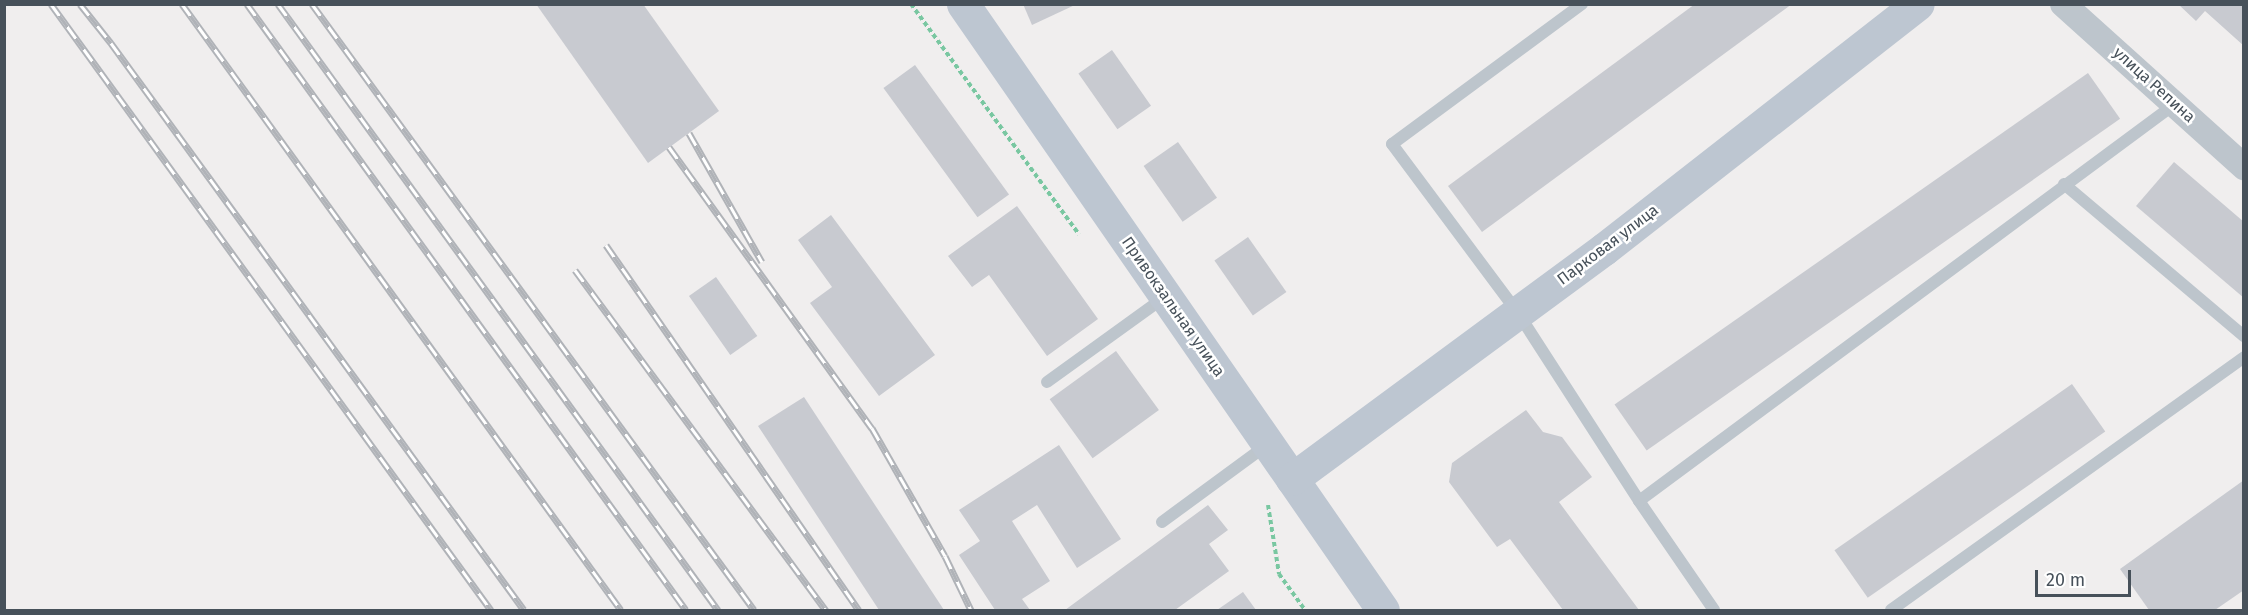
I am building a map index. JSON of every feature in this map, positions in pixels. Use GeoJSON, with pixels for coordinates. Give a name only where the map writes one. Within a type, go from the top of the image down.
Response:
{"type":"FeatureCollection","features":[{"type":"Feature","properties":{"kind":"street","name":"Привокзальная улица"},"geometry":{"type":"LineString","coordinates":[[963,4],[1383,610]]}},
{"type":"Feature","properties":{"kind":"street","name":"Парковая улица"},"geometry":{"type":"LineString","coordinates":[[1292,479],[1604,249],[1918,4]]}},
{"type":"Feature","properties":{"kind":"street","name":"улица Репина"},"geometry":{"type":"LineString","coordinates":[[2063,4],[2175,104],[2240,158]]}},
{"type":"Feature","properties":{"kind":"lane"},"geometry":{"type":"LineString","coordinates":[[1582,4],[1392,144],[1518,313],[1639,501],[1714,610]]}},
{"type":"Feature","properties":{"kind":"lane"},"geometry":{"type":"LineString","coordinates":[[1639,501],[2175,104]]}},
{"type":"Feature","properties":{"kind":"lane"},"geometry":{"type":"LineString","coordinates":[[2064,184],[2244,336]]}},
{"type":"Feature","properties":{"kind":"lane"},"geometry":{"type":"LineString","coordinates":[[1047,382],[1166,297]]}},
{"type":"Feature","properties":{"kind":"lane"},"geometry":{"type":"LineString","coordinates":[[1891,610],[2244,357]]}},
{"type":"Feature","properties":{"kind":"lane"},"geometry":{"type":"LineString","coordinates":[[1162,522],[1268,444]]}},
{"type":"Feature","properties":{"kind":"building"},"geometry":{"type":"Polygon","coordinates":[[[536,4],[643,4],[719,111],[648,163],[536,4]]]}},
{"type":"Feature","properties":{"kind":"building"},"geometry":{"type":"Polygon","coordinates":[[[1023,4],[1077,4],[1032,25],[1023,4]]]}},
{"type":"Feature","properties":{"kind":"building"},"geometry":{"type":"Polygon","coordinates":[[[1695,4],[1792,4],[1482,232],[1448,186],[1695,4]]]}},
{"type":"Feature","properties":{"kind":"building"},"geometry":{"type":"Polygon","coordinates":[[[2178,4],[2244,4],[2244,46],[2205,11],[2196,21],[2178,4]]]}},
{"type":"Feature","properties":{"kind":"building"},"geometry":{"type":"Polygon","coordinates":[[[1112,50],[1151,106],[1117,129],[1078,74],[1112,50]]]}},
{"type":"Feature","properties":{"kind":"building"},"geometry":{"type":"Polygon","coordinates":[[[915,65],[1009,194],[977,217],[883,88],[915,65]]]}},
{"type":"Feature","properties":{"kind":"building"},"geometry":{"type":"Polygon","coordinates":[[[2088,73],[2120,119],[1647,450],[1615,405],[2088,73]]]}},
{"type":"Feature","properties":{"kind":"building"},"geometry":{"type":"Polygon","coordinates":[[[1178,142],[1217,198],[1183,222],[1144,166],[1178,142]]]}},
{"type":"Feature","properties":{"kind":"building"},"geometry":{"type":"Polygon","coordinates":[[[2174,162],[2244,222],[2244,298],[2136,206],[2174,162]]]}},
{"type":"Feature","properties":{"kind":"building"},"geometry":{"type":"Polygon","coordinates":[[[1017,206],[1098,319],[1047,356],[989,275],[972,287],[948,256],[1017,206]]]}},
{"type":"Feature","properties":{"kind":"building"},"geometry":{"type":"Polygon","coordinates":[[[831,215],[935,355],[879,396],[810,303],[832,287],[798,240],[831,215]]]}},
{"type":"Feature","properties":{"kind":"building"},"geometry":{"type":"Polygon","coordinates":[[[1248,237],[1286,292],[1253,315],[1214,261],[1248,237]]]}},
{"type":"Feature","properties":{"kind":"building"},"geometry":{"type":"Polygon","coordinates":[[[716,277],[757,336],[730,355],[689,296],[716,277]]]}},
{"type":"Feature","properties":{"kind":"building"},"geometry":{"type":"Polygon","coordinates":[[[1116,351],[1159,410],[1093,458],[1050,399],[1116,351]]]}},
{"type":"Feature","properties":{"kind":"building"},"geometry":{"type":"Polygon","coordinates":[[[2072,384],[2105,432],[1868,598],[1834,550],[2072,384]]]}},
{"type":"Feature","properties":{"kind":"building"},"geometry":{"type":"Polygon","coordinates":[[[804,397],[944,610],[879,610],[758,426],[804,397]]]}},
{"type":"Feature","properties":{"kind":"building"},"geometry":{"type":"Polygon","coordinates":[[[1526,410],[1543,432],[1562,437],[1592,477],[1559,502],[1639,610],[1563,610],[1510,539],[1497,547],[1449,482],[1452,463],[1526,410]]]}},
{"type":"Feature","properties":{"kind":"building"},"geometry":{"type":"Polygon","coordinates":[[[1059,445],[1121,539],[1077,568],[1037,505],[1012,521],[1050,581],[1022,599],[1030,610],[995,610],[959,555],[980,541],[959,510],[1059,445]]]}},
{"type":"Feature","properties":{"kind":"building"},"geometry":{"type":"Polygon","coordinates":[[[2244,480],[2244,590],[2215,610],[2149,610],[2120,569],[2244,480]]]}},
{"type":"Feature","properties":{"kind":"building"},"geometry":{"type":"Polygon","coordinates":[[[1208,505],[1228,530],[1209,544],[1229,571],[1175,610],[1065,610],[1208,505]]]}},
{"type":"Feature","properties":{"kind":"building"},"geometry":{"type":"Polygon","coordinates":[[[1243,592],[1256,610],[1217,610],[1243,592]]]}},
{"type":"Feature","properties":{"kind":"railway"},"geometry":{"type":"LineString","coordinates":[[51,4],[491,610]]}},
{"type":"Feature","properties":{"kind":"railway"},"geometry":{"type":"LineString","coordinates":[[80,4],[111,43],[524,610]]}},
{"type":"Feature","properties":{"kind":"railway"},"geometry":{"type":"LineString","coordinates":[[182,4],[621,610]]}},
{"type":"Feature","properties":{"kind":"railway"},"geometry":{"type":"LineString","coordinates":[[247,4],[686,610]]}},
{"type":"Feature","properties":{"kind":"railway"},"geometry":{"type":"LineString","coordinates":[[278,4],[718,610]]}},
{"type":"Feature","properties":{"kind":"railway"},"geometry":{"type":"LineString","coordinates":[[312,4],[754,610]]}},
{"type":"Feature","properties":{"kind":"railway"},"geometry":{"type":"LineString","coordinates":[[689,133],[762,262]]}},
{"type":"Feature","properties":{"kind":"railway"},"geometry":{"type":"LineString","coordinates":[[669,147],[872,428],[945,556],[971,610]]}},
{"type":"Feature","properties":{"kind":"railway"},"geometry":{"type":"LineString","coordinates":[[606,245],[859,610]]}},
{"type":"Feature","properties":{"kind":"railway"},"geometry":{"type":"LineString","coordinates":[[575,270],[826,610]]}}]}
